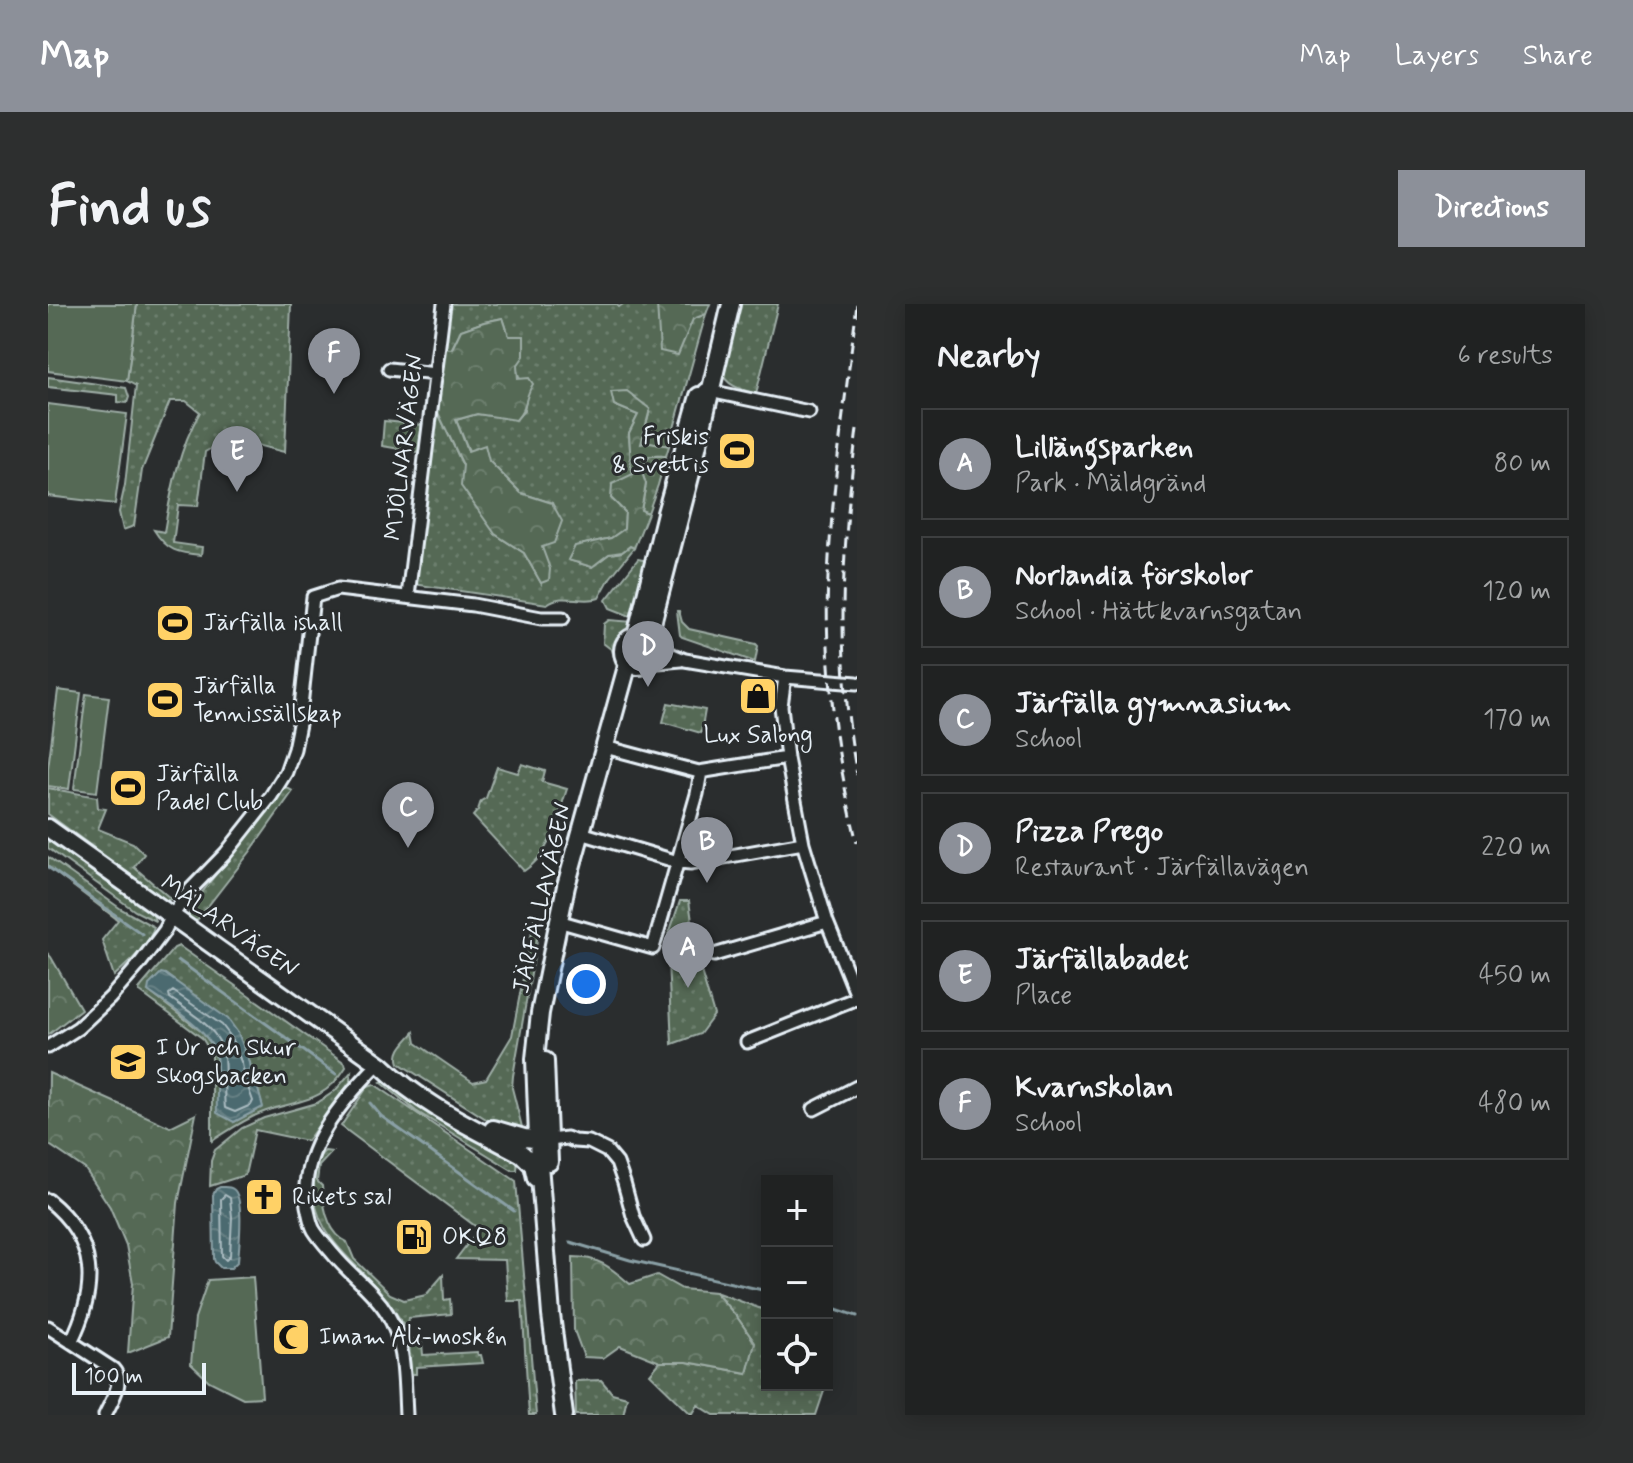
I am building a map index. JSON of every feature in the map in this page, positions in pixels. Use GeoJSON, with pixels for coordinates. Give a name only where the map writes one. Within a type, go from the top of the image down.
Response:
{"type":"FeatureCollection","features":[{"type":"Feature","properties":{"kind":"street","name":"MJÖLNARVÄGEN"},"geometry":{"type":"LineString","coordinates":[[408,596],[444,304]]}},
{"type":"Feature","properties":{"kind":"street"},"geometry":{"type":"LineString","coordinates":[[638,665],[653,656],[645,640],[666,513],[731,304]]}},
{"type":"Feature","properties":{"kind":"street"},"geometry":{"type":"LineString","coordinates":[[389,369],[436,374]]}},
{"type":"Feature","properties":{"kind":"street"},"geometry":{"type":"LineString","coordinates":[[706,390],[809,412]]}},
{"type":"Feature","properties":{"kind":"street"},"geometry":{"type":"LineString","coordinates":[[48,1047],[78,1028],[137,967],[191,889],[226,853],[286,772],[299,724],[313,597],[338,589],[473,605],[541,618],[563,618]]}},
{"type":"Feature","properties":{"kind":"street"},"geometry":{"type":"LineString","coordinates":[[685,660],[638,665],[623,656],[623,647],[628,639],[645,640],[685,660],[785,677],[857,683]]}},
{"type":"Feature","properties":{"kind":"street","name":"JÄRFÄLLAVÄGEN"},"geometry":{"type":"LineString","coordinates":[[560,1379],[559,1315],[543,1144],[535,1096],[540,1013],[585,834],[638,665]]}},
{"type":"Feature","properties":{"kind":"street"},"geometry":{"type":"LineString","coordinates":[[747,1042],[857,997],[827,922],[803,843],[781,706],[785,677]]}},
{"type":"Feature","properties":{"kind":"street"},"geometry":{"type":"LineString","coordinates":[[610,748],[701,772],[787,758]]}},
{"type":"Feature","properties":{"kind":"street"},"geometry":{"type":"LineString","coordinates":[[562,922],[653,948],[701,772]]}},
{"type":"Feature","properties":{"kind":"street","name":"MÄLARVÄGEN"},"geometry":{"type":"LineString","coordinates":[[48,828],[380,1064],[423,1099],[478,1131],[500,1137]]}},
{"type":"Feature","properties":{"kind":"street"},"geometry":{"type":"LineString","coordinates":[[585,834],[678,862],[691,863],[803,843]]}},
{"type":"Feature","properties":{"kind":"street","name":"JÄRFÄLLAVÄGEN"},"geometry":{"type":"LineString","coordinates":[[562,922],[545,1056],[541,1195],[551,1315],[564,1415]]}},
{"type":"Feature","properties":{"kind":"street"},"geometry":{"type":"LineString","coordinates":[[714,955],[827,922]]}},
{"type":"Feature","properties":{"kind":"street"},"geometry":{"type":"LineString","coordinates":[[380,1064],[343,1104],[317,1143],[307,1170],[306,1198],[314,1231],[387,1313],[403,1359],[406,1415]]}},
{"type":"Feature","properties":{"kind":"street"},"geometry":{"type":"LineString","coordinates":[[814,1109],[857,1087]]}},
{"type":"Feature","properties":{"kind":"street"},"geometry":{"type":"LineString","coordinates":[[500,1137],[528,1127],[535,1096]]}},
{"type":"Feature","properties":{"kind":"street"},"geometry":{"type":"LineString","coordinates":[[500,1137],[523,1147],[574,1141],[599,1146],[607,1151],[617,1163],[633,1216],[644,1240]]}},
{"type":"Feature","properties":{"kind":"street","name":"JÄRFÄLLAVÄGEN"},"geometry":{"type":"LineString","coordinates":[[500,1137],[533,1165],[541,1195]]}},
{"type":"Feature","properties":{"kind":"street"},"geometry":{"type":"LineString","coordinates":[[48,1200],[70,1221],[84,1246],[87,1259],[89,1291],[86,1310],[71,1342]]}},
{"type":"Feature","properties":{"kind":"street"},"geometry":{"type":"LineString","coordinates":[[48,1327],[118,1374],[118,1385],[105,1415]]}},
{"type":"Feature","properties":{"kind":"green space"},"geometry":{"type":"Polygon","coordinates":[[[48,304],[137,304],[127,381],[48,371],[48,304]]]}},
{"type":"Feature","properties":{"kind":"green space"},"geometry":{"type":"Polygon","coordinates":[[[137,304],[291,304],[285,452],[235,442],[205,452],[198,506],[178,505],[173,543],[202,547],[201,555],[174,550],[154,530],[164,532],[181,455],[200,412],[186,401],[170,401],[142,470],[134,526],[123,530],[119,512],[136,386],[127,381],[137,304]]]}},
{"type":"Feature","properties":{"kind":"green space"},"geometry":{"type":"Polygon","coordinates":[[[446,304],[616,304],[619,307],[623,304],[657,304],[693,319],[706,314],[669,446],[650,442],[641,444],[650,409],[614,405],[638,415],[629,433],[633,474],[611,498],[625,512],[624,529],[611,538],[575,546],[569,560],[592,567],[609,554],[622,552],[630,546],[634,548],[610,578],[599,598],[566,598],[547,604],[413,584],[434,404],[495,534],[524,553],[541,583],[542,547],[552,503],[521,493],[489,461],[469,451],[456,420],[477,414],[516,419],[524,411],[527,393],[519,376],[503,318],[461,330],[451,350],[440,348],[446,304]]]}},
{"type":"Feature","properties":{"kind":"green space"},"geometry":{"type":"Polygon","coordinates":[[[657,304],[710,304],[706,314],[693,319],[678,355],[660,351],[657,304]]]}},
{"type":"Feature","properties":{"kind":"green space"},"geometry":{"type":"Polygon","coordinates":[[[739,304],[778,304],[756,394],[731,384],[721,372],[739,304]]]}},
{"type":"Feature","properties":{"kind":"green space"},"geometry":{"type":"Polygon","coordinates":[[[503,318],[509,336],[524,336],[524,356],[517,366],[518,379],[529,378],[533,384],[522,411],[516,420],[477,414],[456,420],[468,451],[485,445],[489,461],[521,493],[552,503],[562,521],[554,543],[542,547],[550,569],[549,580],[541,583],[524,553],[495,534],[461,486],[463,465],[434,404],[440,348],[452,349],[461,330],[503,318]]]}},
{"type":"Feature","properties":{"kind":"green space"},"geometry":{"type":"Polygon","coordinates":[[[48,377],[126,388],[129,397],[127,403],[118,402],[118,395],[48,387],[48,377]]]}},
{"type":"Feature","properties":{"kind":"green space"},"geometry":{"type":"Polygon","coordinates":[[[627,391],[650,409],[641,444],[650,442],[669,446],[666,456],[650,456],[640,467],[646,484],[641,510],[648,513],[634,548],[630,546],[622,552],[609,554],[592,567],[568,560],[575,546],[611,538],[624,529],[625,512],[611,498],[612,484],[633,474],[629,433],[638,415],[614,405],[611,392],[627,391]]]}},
{"type":"Feature","properties":{"kind":"green space"},"geometry":{"type":"Polygon","coordinates":[[[48,404],[127,414],[115,504],[48,496],[48,404]]]}},
{"type":"Feature","properties":{"kind":"green space"},"geometry":{"type":"Polygon","coordinates":[[[384,421],[422,425],[418,452],[382,446],[384,421]]]}},
{"type":"Feature","properties":{"kind":"green space"},"geometry":{"type":"Polygon","coordinates":[[[650,456],[666,456],[648,513],[641,510],[646,484],[640,467],[650,456]]]}},
{"type":"Feature","properties":{"kind":"green space"},"geometry":{"type":"Polygon","coordinates":[[[638,559],[648,561],[636,624],[618,640],[616,649],[620,673],[608,723],[603,721],[617,668],[612,650],[603,643],[604,624],[609,620],[633,622],[633,617],[610,608],[606,600],[638,559]]]}},
{"type":"Feature","properties":{"kind":"green space"},"geometry":{"type":"Polygon","coordinates":[[[677,611],[689,629],[756,644],[755,662],[682,637],[677,611]]]}},
{"type":"Feature","properties":{"kind":"green space"},"geometry":{"type":"Polygon","coordinates":[[[58,690],[81,693],[69,789],[48,786],[58,690]]]}},
{"type":"Feature","properties":{"kind":"green space"},"geometry":{"type":"Polygon","coordinates":[[[86,694],[109,697],[97,792],[74,789],[86,694]]]}},
{"type":"Feature","properties":{"kind":"green space"},"geometry":{"type":"Polygon","coordinates":[[[668,703],[705,710],[701,733],[663,722],[668,703]]]}},
{"type":"Feature","properties":{"kind":"green space"},"geometry":{"type":"Polygon","coordinates":[[[522,764],[545,771],[542,782],[567,789],[547,845],[524,871],[473,816],[486,798],[497,767],[518,773],[522,764]]]}},
{"type":"Feature","properties":{"kind":"green space"},"geometry":{"type":"Polygon","coordinates":[[[283,786],[293,791],[194,924],[189,917],[191,907],[283,786]]]}},
{"type":"Feature","properties":{"kind":"green space"},"geometry":{"type":"Polygon","coordinates":[[[48,788],[97,797],[98,808],[106,809],[98,829],[133,843],[144,854],[134,867],[171,899],[166,901],[48,814],[48,788]]]}},
{"type":"Feature","properties":{"kind":"green space"},"geometry":{"type":"Polygon","coordinates":[[[48,838],[152,912],[155,921],[135,911],[48,848],[48,838]]]}},
{"type":"Feature","properties":{"kind":"green space"},"geometry":{"type":"Polygon","coordinates":[[[48,857],[121,909],[154,927],[143,948],[114,976],[102,940],[118,920],[48,867],[48,857]]]}},
{"type":"Feature","properties":{"kind":"green space"},"geometry":{"type":"Polygon","coordinates":[[[680,901],[689,901],[698,961],[714,1015],[700,1034],[672,1044],[667,940],[680,901]]]}},
{"type":"Feature","properties":{"kind":"green space"},"geometry":{"type":"Polygon","coordinates":[[[535,915],[541,917],[513,1076],[512,1088],[522,1127],[515,1129],[497,1126],[399,1063],[398,1054],[414,1032],[416,1043],[473,1082],[486,1079],[512,1036],[535,915]]]}},
{"type":"Feature","properties":{"kind":"green space"},"geometry":{"type":"Polygon","coordinates":[[[179,946],[345,1063],[346,1067],[337,1080],[318,1095],[254,1116],[212,1141],[212,1054],[202,1038],[139,989],[179,946]],[[165,974],[148,991],[202,1032],[212,1045],[234,1122],[262,1107],[238,1033],[165,974]]]}},
{"type":"Feature","properties":{"kind":"green space"},"geometry":{"type":"Polygon","coordinates":[[[48,954],[81,1009],[48,1035],[48,954]]]}},
{"type":"Feature","properties":{"kind":"green space"},"geometry":{"type":"Polygon","coordinates":[[[351,1072],[350,1082],[307,1141],[255,1130],[245,1175],[210,1186],[211,1161],[215,1150],[242,1128],[264,1118],[317,1103],[335,1091],[351,1072]]]}},
{"type":"Feature","properties":{"kind":"green space"},"geometry":{"type":"Polygon","coordinates":[[[49,1073],[170,1127],[196,1114],[178,1203],[168,1337],[128,1353],[133,1283],[126,1245],[110,1207],[85,1169],[48,1144],[49,1073]]]}},
{"type":"Feature","properties":{"kind":"green space"},"geometry":{"type":"Polygon","coordinates":[[[386,1080],[518,1158],[517,1170],[512,1170],[416,1111],[381,1082],[386,1080]]]}},
{"type":"Feature","properties":{"kind":"green space"},"geometry":{"type":"Polygon","coordinates":[[[374,1084],[516,1181],[536,1415],[529,1415],[522,1301],[508,1301],[505,1260],[456,1259],[479,1229],[341,1126],[368,1086],[374,1084]]]}},
{"type":"Feature","properties":{"kind":"green space"},"geometry":{"type":"Polygon","coordinates":[[[325,1151],[332,1152],[319,1166],[317,1181],[322,1186],[331,1226],[347,1242],[354,1259],[390,1294],[404,1300],[426,1295],[443,1275],[444,1300],[450,1299],[451,1314],[409,1318],[408,1325],[404,1326],[384,1297],[332,1239],[324,1228],[315,1203],[315,1173],[325,1151]]]}},
{"type":"Feature","properties":{"kind":"green space"},"geometry":{"type":"Polygon","coordinates":[[[573,1257],[597,1261],[630,1284],[657,1275],[682,1289],[715,1292],[755,1343],[747,1373],[687,1362],[660,1362],[620,1346],[603,1358],[584,1357],[574,1330],[573,1257]]]}},
{"type":"Feature","properties":{"kind":"green space"},"geometry":{"type":"Polygon","coordinates":[[[253,1277],[262,1397],[243,1398],[209,1381],[191,1364],[195,1318],[208,1280],[253,1277]]]}},
{"type":"Feature","properties":{"kind":"green space"},"geometry":{"type":"Polygon","coordinates":[[[715,1292],[761,1309],[761,1391],[824,1391],[816,1415],[714,1415],[698,1405],[692,1415],[650,1374],[660,1362],[687,1362],[747,1373],[755,1343],[715,1292]]]}},
{"type":"Feature","properties":{"kind":"green space"},"geometry":{"type":"Polygon","coordinates":[[[418,1339],[422,1343],[423,1355],[477,1352],[483,1363],[416,1367],[416,1374],[411,1374],[409,1343],[418,1339]]]}},
{"type":"Feature","properties":{"kind":"green space"},"geometry":{"type":"Polygon","coordinates":[[[601,1380],[612,1393],[627,1397],[623,1415],[576,1415],[575,1381],[601,1380]]]}},
{"type":"Feature","properties":{"kind":"water"},"geometry":{"type":"Polygon","coordinates":[[[161,973],[228,1019],[238,1033],[250,1063],[263,1107],[234,1122],[217,1113],[217,1063],[212,1046],[188,1019],[148,991],[149,985],[161,973]]]}},
{"type":"Feature","properties":{"kind":"water"},"geometry":{"type":"Polygon","coordinates":[[[220,1187],[233,1189],[239,1202],[238,1261],[231,1268],[221,1268],[214,1259],[213,1195],[220,1187]]]}},
{"type":"Feature","properties":{"kind":"waterway"},"geometry":{"type":"LineString","coordinates":[[48,867],[142,934]]}},
{"type":"Feature","properties":{"kind":"waterway"},"geometry":{"type":"LineString","coordinates":[[178,960],[336,1074]]}},
{"type":"Feature","properties":{"kind":"waterway"},"geometry":{"type":"LineString","coordinates":[[370,1103],[381,1116],[514,1211]]}},
{"type":"Feature","properties":{"kind":"waterway"},"geometry":{"type":"LineString","coordinates":[[570,1242],[630,1260],[761,1290]]}},
{"type":"Feature","properties":{"kind":"waterway"},"geometry":{"type":"LineString","coordinates":[[833,1308],[857,1316]]}},
{"type":"Feature","properties":{"kind":"railway"},"geometry":{"type":"LineString","coordinates":[[857,304],[833,508],[827,610],[833,711],[857,843]]}},
{"type":"Feature","properties":{"kind":"railway"},"geometry":{"type":"LineString","coordinates":[[857,429],[843,602],[846,688],[857,775]]}},
{"type":"Feature","properties":{"kind":"place","name":"Kvarnskolan"},"geometry":{"type":"Point","coordinates":[334,394]}},
{"type":"Feature","properties":{"kind":"place","name":"Friskis & Svettis"},"geometry":{"type":"Point","coordinates":[737,451]}},
{"type":"Feature","properties":{"kind":"place","name":"Järfällabadet"},"geometry":{"type":"Point","coordinates":[237,492]}},
{"type":"Feature","properties":{"kind":"place","name":"Järfälla ishall"},"geometry":{"type":"Point","coordinates":[175,623]}},
{"type":"Feature","properties":{"kind":"place","name":"Pizza Prego"},"geometry":{"type":"Point","coordinates":[648,687]}},
{"type":"Feature","properties":{"kind":"place","name":"Lux Salong"},"geometry":{"type":"Point","coordinates":[758,696]}},
{"type":"Feature","properties":{"kind":"place","name":"Järfälla Tennissällskap"},"geometry":{"type":"Point","coordinates":[165,700]}},
{"type":"Feature","properties":{"kind":"place","name":"Järfälla Padel Club"},"geometry":{"type":"Point","coordinates":[128,788]}},
{"type":"Feature","properties":{"kind":"place","name":"Järfälla gymnasium"},"geometry":{"type":"Point","coordinates":[408,848]}},
{"type":"Feature","properties":{"kind":"place","name":"Norlandia förskolor"},"geometry":{"type":"Point","coordinates":[707,883]}},
{"type":"Feature","properties":{"kind":"place","name":"Lillängsparken"},"geometry":{"type":"Point","coordinates":[688,988]}},
{"type":"Feature","properties":{"kind":"place","name":"I Ur och Skur Skogsbacken"},"geometry":{"type":"Point","coordinates":[128,1062]}},
{"type":"Feature","properties":{"kind":"place","name":"Rikets sal"},"geometry":{"type":"Point","coordinates":[264,1197]}},
{"type":"Feature","properties":{"kind":"place","name":"OKQ8"},"geometry":{"type":"Point","coordinates":[414,1237]}},
{"type":"Feature","properties":{"kind":"place","name":"Imam Ali-moskén"},"geometry":{"type":"Point","coordinates":[291,1337]}}]}
